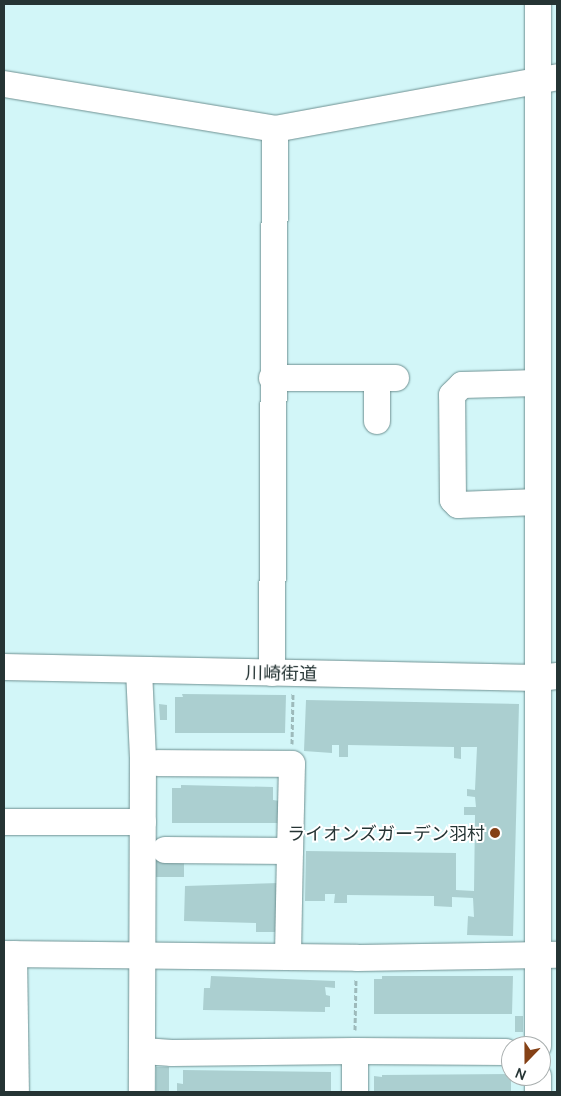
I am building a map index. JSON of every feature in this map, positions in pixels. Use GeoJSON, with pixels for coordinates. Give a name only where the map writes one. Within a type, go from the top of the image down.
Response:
{"type":"FeatureCollection","features":[{"type":"Feature","properties":{"kind":"street"},"geometry":{"type":"LineString","coordinates":[[538,4],[547,78],[545,386],[538,502],[548,677],[547,955],[539,1036]]}},
{"type":"Feature","properties":{"kind":"street"},"geometry":{"type":"LineString","coordinates":[[4,84],[275,129],[547,78]]}},
{"type":"Feature","properties":{"kind":"street"},"geometry":{"type":"LineString","coordinates":[[272,673],[272,378],[275,129]]}},
{"type":"Feature","properties":{"kind":"street"},"geometry":{"type":"LineString","coordinates":[[272,378],[386,378],[377,421]]}},
{"type":"Feature","properties":{"kind":"street"},"geometry":{"type":"LineString","coordinates":[[538,502],[458,505],[453,500],[452,395],[462,385],[545,386]]}},
{"type":"Feature","properties":{"kind":"street","name":"川崎街道"},"geometry":{"type":"LineString","coordinates":[[4,668],[548,677]]}},
{"type":"Feature","properties":{"kind":"street"},"geometry":{"type":"LineString","coordinates":[[139,670],[144,956],[142,1092]]}},
{"type":"Feature","properties":{"kind":"street"},"geometry":{"type":"LineString","coordinates":[[158,763],[292,764],[288,957]]}},
{"type":"Feature","properties":{"kind":"street"},"geometry":{"type":"LineString","coordinates":[[4,822],[143,822]]}},
{"type":"Feature","properties":{"kind":"street"},"geometry":{"type":"LineString","coordinates":[[165,850],[290,851]]}},
{"type":"Feature","properties":{"kind":"street"},"geometry":{"type":"LineString","coordinates":[[16,1092],[9,954],[356,958],[547,955]]}},
{"type":"Feature","properties":{"kind":"street"},"geometry":{"type":"LineString","coordinates":[[143,1051],[172,1053],[501,1052]]}},
{"type":"Feature","properties":{"kind":"street"},"geometry":{"type":"LineString","coordinates":[[354,1092],[355,1051]]}},
{"type":"Feature","properties":{"kind":"path"},"geometry":{"type":"LineString","coordinates":[[292,764],[293,689]]}},
{"type":"Feature","properties":{"kind":"path"},"geometry":{"type":"LineString","coordinates":[[355,1051],[356,958]]}},
{"type":"Feature","properties":{"kind":"building"},"geometry":{"type":"Polygon","coordinates":[[[182,694],[286,695],[285,733],[175,733],[175,697],[183,697],[182,694]]]}},
{"type":"Feature","properties":{"kind":"building","name":"ライオンズガーデン羽村"},"geometry":{"type":"Polygon","coordinates":[[[306,700],[519,704],[513,936],[467,935],[468,916],[474,917],[473,898],[452,897],[452,907],[434,906],[434,896],[347,895],[347,903],[334,903],[335,894],[325,894],[325,901],[305,901],[306,851],[456,853],[456,890],[474,891],[475,815],[464,815],[464,807],[476,807],[475,797],[467,796],[467,789],[475,790],[477,747],[461,747],[461,759],[454,758],[454,747],[348,745],[348,757],[339,757],[339,745],[332,745],[332,753],[304,751],[306,700]]]}},
{"type":"Feature","properties":{"kind":"building"},"geometry":{"type":"Polygon","coordinates":[[[159,704],[167,705],[167,720],[160,720],[159,704]]]}},
{"type":"Feature","properties":{"kind":"building"},"geometry":{"type":"Polygon","coordinates":[[[181,785],[273,787],[273,800],[280,801],[281,823],[172,823],[172,788],[181,788],[181,785]]]}},
{"type":"Feature","properties":{"kind":"building"},"geometry":{"type":"Polygon","coordinates":[[[156,861],[184,861],[184,877],[156,877],[156,861]]]}},
{"type":"Feature","properties":{"kind":"building"},"geometry":{"type":"Polygon","coordinates":[[[279,883],[278,932],[256,932],[256,923],[184,921],[185,886],[279,883]]]}},
{"type":"Feature","properties":{"kind":"building"},"geometry":{"type":"Polygon","coordinates":[[[211,976],[335,981],[335,988],[325,987],[326,995],[330,996],[330,1007],[325,1007],[325,1012],[203,1010],[204,988],[210,988],[211,976]]]}},
{"type":"Feature","properties":{"kind":"building"},"geometry":{"type":"Polygon","coordinates":[[[382,976],[513,976],[512,1014],[374,1014],[374,979],[382,979],[382,976]]]}},
{"type":"Feature","properties":{"kind":"building"},"geometry":{"type":"Polygon","coordinates":[[[515,1016],[523,1016],[523,1032],[515,1032],[515,1016]]]}},
{"type":"Feature","properties":{"kind":"building"},"geometry":{"type":"Polygon","coordinates":[[[156,1067],[169,1067],[169,1092],[156,1092],[156,1067]]]}},
{"type":"Feature","properties":{"kind":"building"},"geometry":{"type":"Polygon","coordinates":[[[183,1070],[331,1072],[331,1092],[177,1092],[177,1083],[183,1084],[183,1070]]]}},
{"type":"Feature","properties":{"kind":"building"},"geometry":{"type":"Polygon","coordinates":[[[501,1074],[501,1086],[511,1086],[511,1092],[374,1092],[374,1076],[382,1077],[382,1075],[501,1074]]]}},
{"type":"Feature","properties":{"kind":"place","name":"ライオンズガーデン羽村"},"geometry":{"type":"Point","coordinates":[495,833]}}]}
